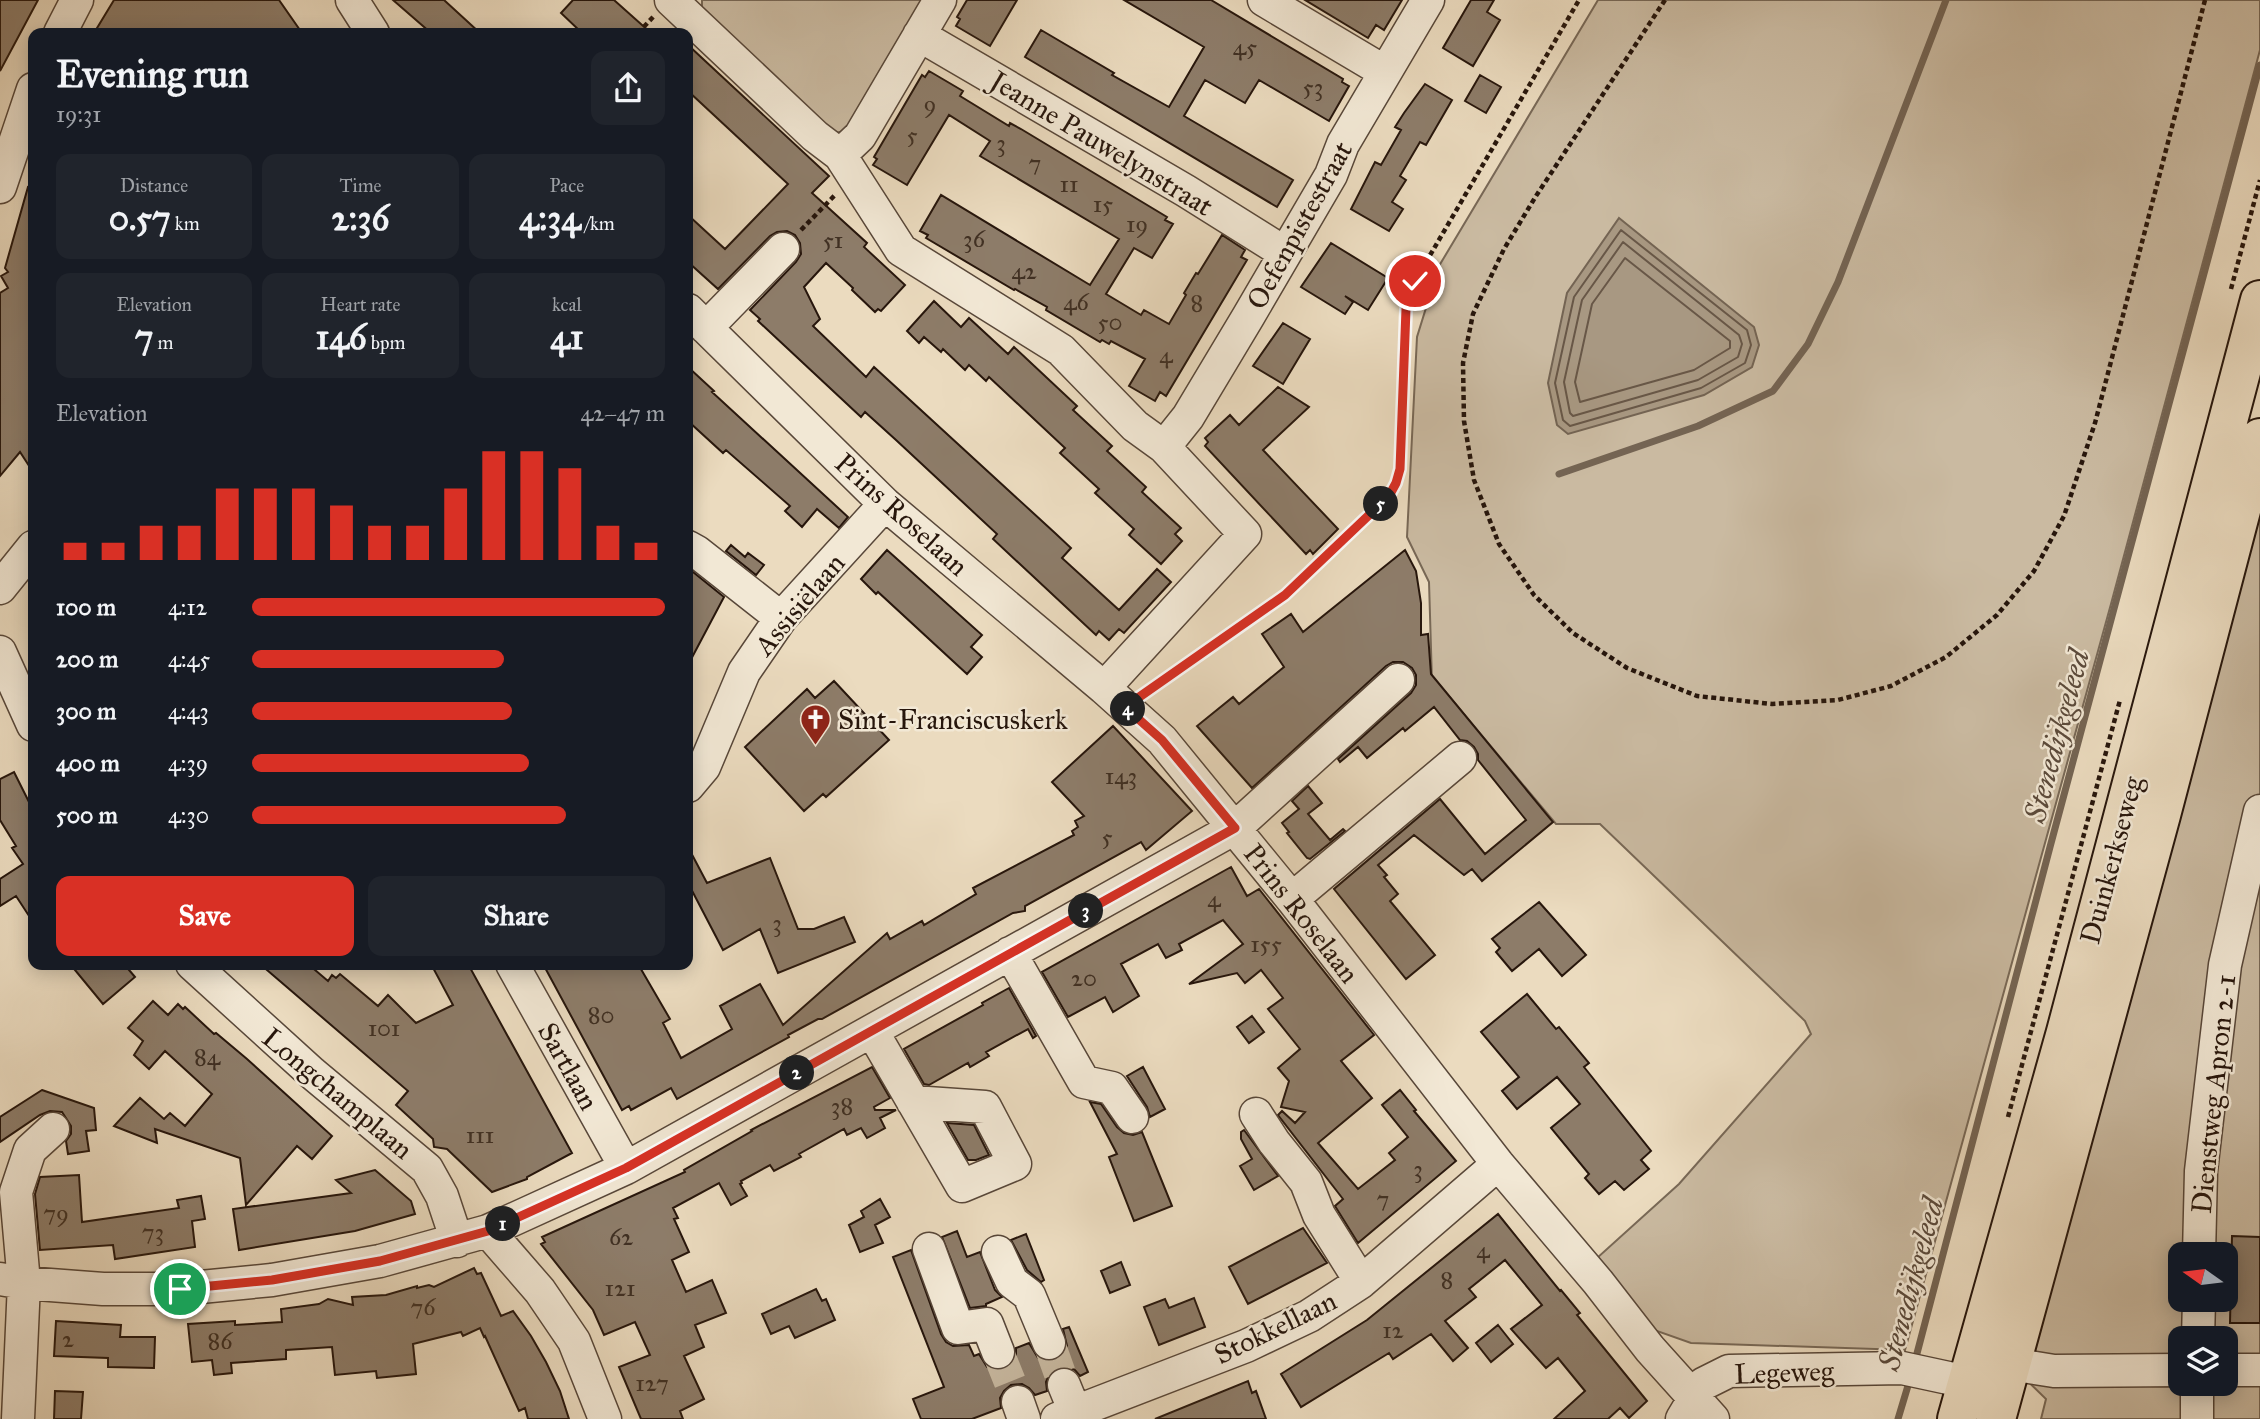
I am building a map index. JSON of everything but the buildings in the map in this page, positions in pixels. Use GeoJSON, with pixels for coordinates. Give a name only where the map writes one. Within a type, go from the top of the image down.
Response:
{"type":"FeatureCollection","features":[{"type":"Feature","properties":{"kind":"main road","name":"Duinkerkseweg"},"geometry":{"type":"LineString","coordinates":[[1957,1419],[1950,1378],[2069,1019],[2244,301]]}},
{"type":"Feature","properties":{"kind":"main road","name":"Duinkerkseweg"},"geometry":{"type":"LineString","coordinates":[[1996,1419],[2161,815],[2260,438]]}},
{"type":"Feature","properties":{"kind":"main road"},"geometry":{"type":"LineString","coordinates":[[1950,1378],[2010,1364]]}},
{"type":"Feature","properties":{"kind":"street"},"geometry":{"type":"LineString","coordinates":[[63,28],[77,0]]}},
{"type":"Feature","properties":{"kind":"street"},"geometry":{"type":"LineString","coordinates":[[352,0],[370,28]]}},
{"type":"Feature","properties":{"kind":"street"},"geometry":{"type":"LineString","coordinates":[[671,0],[847,165],[901,250],[1061,350],[1135,426],[1164,447],[1245,534],[1115,697]]}},
{"type":"Feature","properties":{"kind":"street"},"geometry":{"type":"LineString","coordinates":[[847,165],[860,136],[940,0]]}},
{"type":"Feature","properties":{"kind":"street"},"geometry":{"type":"LineString","coordinates":[[1264,0],[1385,72]]}},
{"type":"Feature","properties":{"kind":"street","name":"Oefenpistestraat"},"geometry":{"type":"LineString","coordinates":[[1164,447],[1188,417],[1331,175],[1343,145],[1429,0]]}},
{"type":"Feature","properties":{"kind":"street","name":"Jeanne Pauwelynstraat"},"geometry":{"type":"LineString","coordinates":[[919,35],[1186,191],[1285,253]]}},
{"type":"Feature","properties":{"kind":"street"},"geometry":{"type":"LineString","coordinates":[[0,187],[28,104]]}},
{"type":"Feature","properties":{"kind":"street"},"geometry":{"type":"LineString","coordinates":[[697,319],[783,249]]}},
{"type":"Feature","properties":{"kind":"street","name":"Prins Roselaan"},"geometry":{"type":"LineString","coordinates":[[697,319],[885,504],[1115,697],[1162,740],[1292,899],[1499,1164],[1598,1282],[1696,1412]]}},
{"type":"Feature","properties":{"kind":"street","name":"Assisiëlaan"},"geometry":{"type":"LineString","coordinates":[[693,780],[704,767],[744,672],[781,618],[885,504]]}},
{"type":"Feature","properties":{"kind":"street"},"geometry":{"type":"LineString","coordinates":[[693,550],[781,618]]}},
{"type":"Feature","properties":{"kind":"street"},"geometry":{"type":"LineString","coordinates":[[0,588],[28,553]]}},
{"type":"Feature","properties":{"kind":"street"},"geometry":{"type":"LineString","coordinates":[[0,652],[28,714]]}},
{"type":"Feature","properties":{"kind":"street"},"geometry":{"type":"LineString","coordinates":[[12,1281],[103,1289],[180,1289],[272,1280],[380,1261],[488,1231],[626,1168],[1235,828],[1398,680]]}},
{"type":"Feature","properties":{"kind":"street"},"geometry":{"type":"LineString","coordinates":[[1292,899],[1460,758]]}},
{"type":"Feature","properties":{"kind":"street","name":"Dienstweg Apron 2-1"},"geometry":{"type":"LineString","coordinates":[[2199,1242],[2201,1171],[2225,965],[2260,811]]}},
{"type":"Feature","properties":{"kind":"street"},"geometry":{"type":"LineString","coordinates":[[1010,953],[1084,1082],[1112,1088],[1132,1117]]}},
{"type":"Feature","properties":{"kind":"street","name":"Longchamplaan"},"geometry":{"type":"LineString","coordinates":[[199,970],[312,1073],[427,1168],[442,1196],[457,1241]]}},
{"type":"Feature","properties":{"kind":"street","name":"Sartlaan"},"geometry":{"type":"LineString","coordinates":[[515,970],[626,1168]]}},
{"type":"Feature","properties":{"kind":"street"},"geometry":{"type":"LineString","coordinates":[[872,1031],[913,1102]]}},
{"type":"Feature","properties":{"kind":"street"},"geometry":{"type":"LineString","coordinates":[[1256,1114],[1306,1182],[1319,1215],[1360,1282]]}},
{"type":"Feature","properties":{"kind":"street"},"geometry":{"type":"LineString","coordinates":[[18,1419],[12,1281],[16,1192],[30,1150],[53,1129]]}},
{"type":"Feature","properties":{"kind":"street","name":"Stokkellaan"},"geometry":{"type":"LineString","coordinates":[[1065,1405],[1247,1346],[1309,1316],[1360,1282],[1499,1164]]}},
{"type":"Feature","properties":{"kind":"street"},"geometry":{"type":"LineString","coordinates":[[488,1231],[540,1292],[574,1341],[605,1419]]}},
{"type":"Feature","properties":{"kind":"street"},"geometry":{"type":"LineString","coordinates":[[929,1249],[958,1328],[987,1324],[998,1352]]}},
{"type":"Feature","properties":{"kind":"street"},"geometry":{"type":"LineString","coordinates":[[998,1252],[1012,1282],[1029,1295],[1049,1343]]}},
{"type":"Feature","properties":{"kind":"street"},"geometry":{"type":"LineString","coordinates":[[2010,1364],[2054,1371],[2168,1370]]}},
{"type":"Feature","properties":{"kind":"street","name":"Legeweg"},"geometry":{"type":"LineString","coordinates":[[1696,1412],[1703,1384],[1729,1371],[1902,1368],[1950,1378]]}},
{"type":"Feature","properties":{"kind":"street"},"geometry":{"type":"LineString","coordinates":[[2238,1370],[2260,1370]]}},
{"type":"Feature","properties":{"kind":"street"},"geometry":{"type":"LineString","coordinates":[[2197,1396],[2197,1419]]}},
{"type":"Feature","properties":{"kind":"path"},"geometry":{"type":"LineString","coordinates":[[1115,697],[1285,595],[1389,496],[1400,469],[1406,309],[1409,295],[1579,0]]}},
{"type":"Feature","properties":{"kind":"path"},"geometry":{"type":"LineString","coordinates":[[1665,0],[1536,196],[1504,249],[1488,282],[1473,314],[1463,363],[1464,421],[1474,480],[1499,544],[1534,595],[1573,633],[1627,668],[1697,696],[1773,704],[1838,700],[1891,686],[1946,657],[1997,615],[2034,571],[2064,516],[2095,423],[2205,0]]}},
{"type":"Feature","properties":{"kind":"path"},"geometry":{"type":"LineString","coordinates":[[783,249],[847,165]]}},
{"type":"Feature","properties":{"kind":"path"},"geometry":{"type":"LineString","coordinates":[[2244,301],[2260,180]]}},
{"type":"Feature","properties":{"kind":"path"},"geometry":{"type":"LineString","coordinates":[[2007,1120],[2123,691]]}},
{"type":"Feature","properties":{"kind":"shaded area"},"geometry":{"type":"Polygon","coordinates":[[[702,0],[931,0],[846,131],[834,133],[702,17],[702,0]]]}},
{"type":"Feature","properties":{"kind":"shaded area"},"geometry":{"type":"Polygon","coordinates":[[[1598,0],[2260,0],[2260,50],[2111,604],[1905,1350],[1691,1343],[1654,1330],[1597,1258],[1679,1184],[1811,1034],[1805,1021],[1600,824],[1556,824],[1437,682],[1432,682],[1429,582],[1407,537],[1417,337],[1439,266],[1598,0]]]}},
{"type":"Feature","properties":{"kind":"shaded area"},"geometry":{"type":"Polygon","coordinates":[[[2260,438],[2260,1419],[2041,1419],[2046,1399],[2010,1364],[2260,438]]]}},
{"type":"Feature","properties":{"kind":"water"},"geometry":{"type":"Polygon","coordinates":[[[1619,218],[1754,327],[1759,345],[1752,367],[1704,395],[1568,434],[1557,425],[1548,383],[1567,293],[1619,218]]]}},
{"type":"Feature","properties":{"kind":"waterway"},"geometry":{"type":"LineString","coordinates":[[1559,474],[1698,426],[1773,391],[1808,344],[1838,282],[1946,0]]}},
{"type":"Feature","properties":{"kind":"waterway","name":"Stenedijkgeleed"},"geometry":{"type":"LineString","coordinates":[[1915,1361],[2260,65]]}},
{"type":"Feature","properties":{"kind":"waterway","name":"Stenedijkgeleed"},"geometry":{"type":"LineString","coordinates":[[1898,1419],[1910,1379]]}},
{"type":"Feature","properties":{"kind":"tunnel"},"geometry":{"type":"LineString","coordinates":[[1049,1343],[1064,1385]]}},
{"type":"Feature","properties":{"kind":"tunnel"},"geometry":{"type":"LineString","coordinates":[[998,1352],[1018,1402]]}},
{"type":"Feature","properties":{"kind":"place","name":"Sint-Franciscuskerk"},"geometry":{"type":"Point","coordinates":[815,746]}},
{"type":"Feature","properties":{"kind":"route"},"geometry":{"type":"LineString","coordinates":[[180,1289],[272,1280],[380,1261],[488,1231],[626,1168],[1235,828],[1162,740],[1125,707],[1285,595],[1389,496],[1400,469],[1406,309],[1415,281]]}}]}
